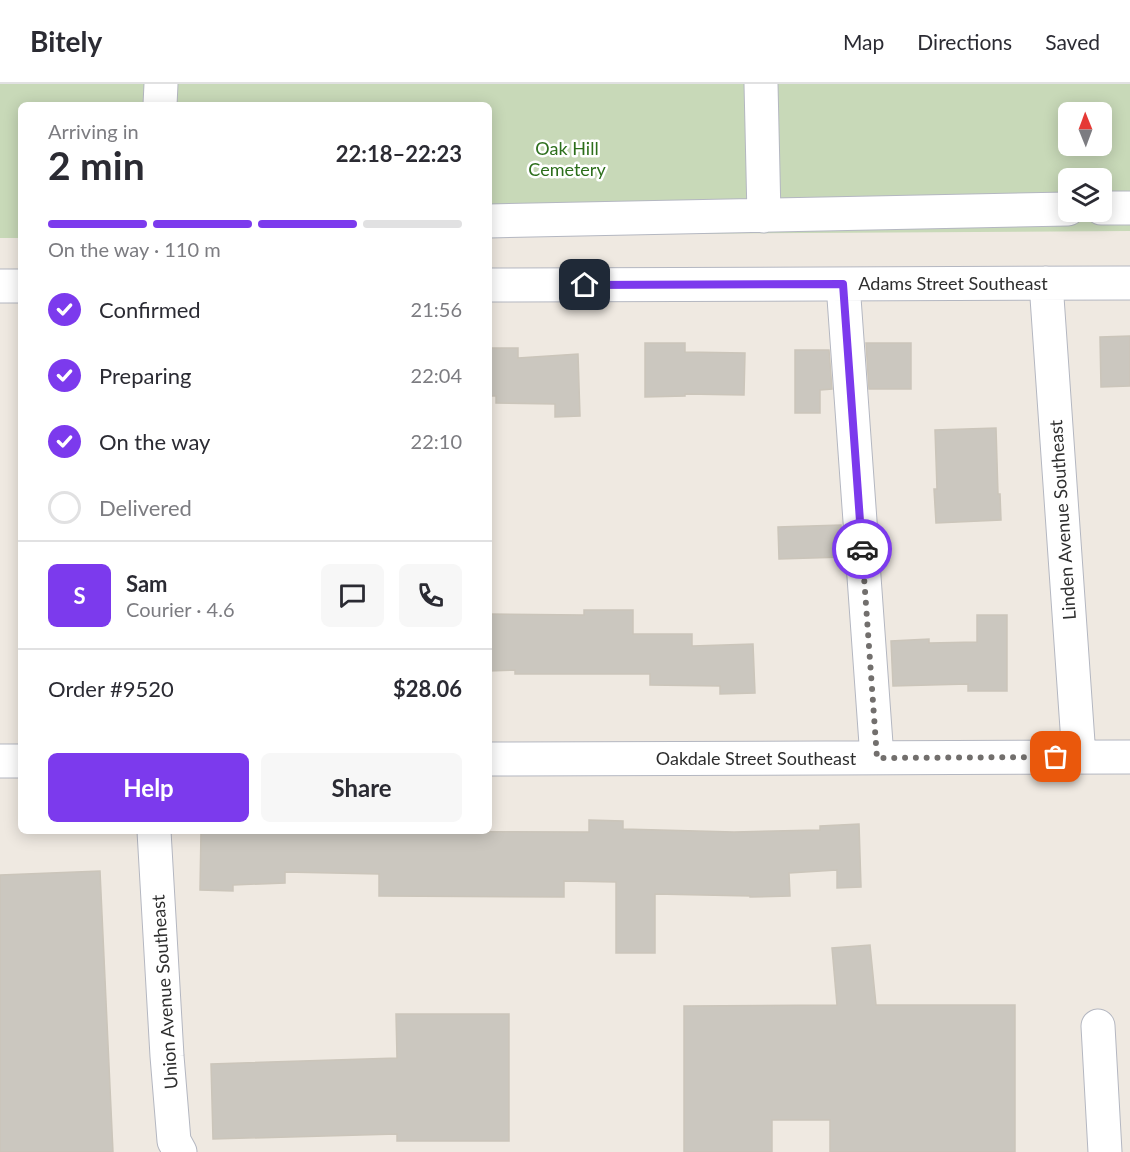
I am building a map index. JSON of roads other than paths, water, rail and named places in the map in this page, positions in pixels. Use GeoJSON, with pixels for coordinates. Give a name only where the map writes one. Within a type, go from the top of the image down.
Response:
{"type":"FeatureCollection","features":[{"type":"Feature","properties":{"kind":"street"},"geometry":{"type":"LineString","coordinates":[[160,102],[161,84]]}},
{"type":"Feature","properties":{"kind":"street"},"geometry":{"type":"LineString","coordinates":[[761,84],[764,216]]}},
{"type":"Feature","properties":{"kind":"street"},"geometry":{"type":"LineString","coordinates":[[1112,208],[1130,208]]}},
{"type":"Feature","properties":{"kind":"street"},"geometry":{"type":"LineString","coordinates":[[492,221],[1058,209]]}},
{"type":"Feature","properties":{"kind":"street","name":"Linden Avenue Southeast"},"geometry":{"type":"LineString","coordinates":[[1046,283],[1079,757]]}},
{"type":"Feature","properties":{"kind":"street","name":"Adams Street Southeast"},"geometry":{"type":"LineString","coordinates":[[492,285],[1130,283]]}},
{"type":"Feature","properties":{"kind":"street"},"geometry":{"type":"LineString","coordinates":[[843,284],[877,758]]}},
{"type":"Feature","properties":{"kind":"street"},"geometry":{"type":"LineString","coordinates":[[0,286],[18,286]]}},
{"type":"Feature","properties":{"kind":"street","name":"Oakdale Street Southeast"},"geometry":{"type":"LineString","coordinates":[[492,759],[1130,757]]}},
{"type":"Feature","properties":{"kind":"street"},"geometry":{"type":"LineString","coordinates":[[0,761],[18,761]]}},
{"type":"Feature","properties":{"kind":"street","name":"Union Avenue Southeast"},"geometry":{"type":"LineString","coordinates":[[154,834],[167,1056],[174,1141],[180,1152]]}},
{"type":"Feature","properties":{"kind":"street"},"geometry":{"type":"LineString","coordinates":[[1098,1026],[1106,1152]]}},
{"type":"Feature","properties":{"kind":"park label","name":"Oak Hill Cemetery"},"geometry":{"type":"Point","coordinates":[567,158]}}]}
